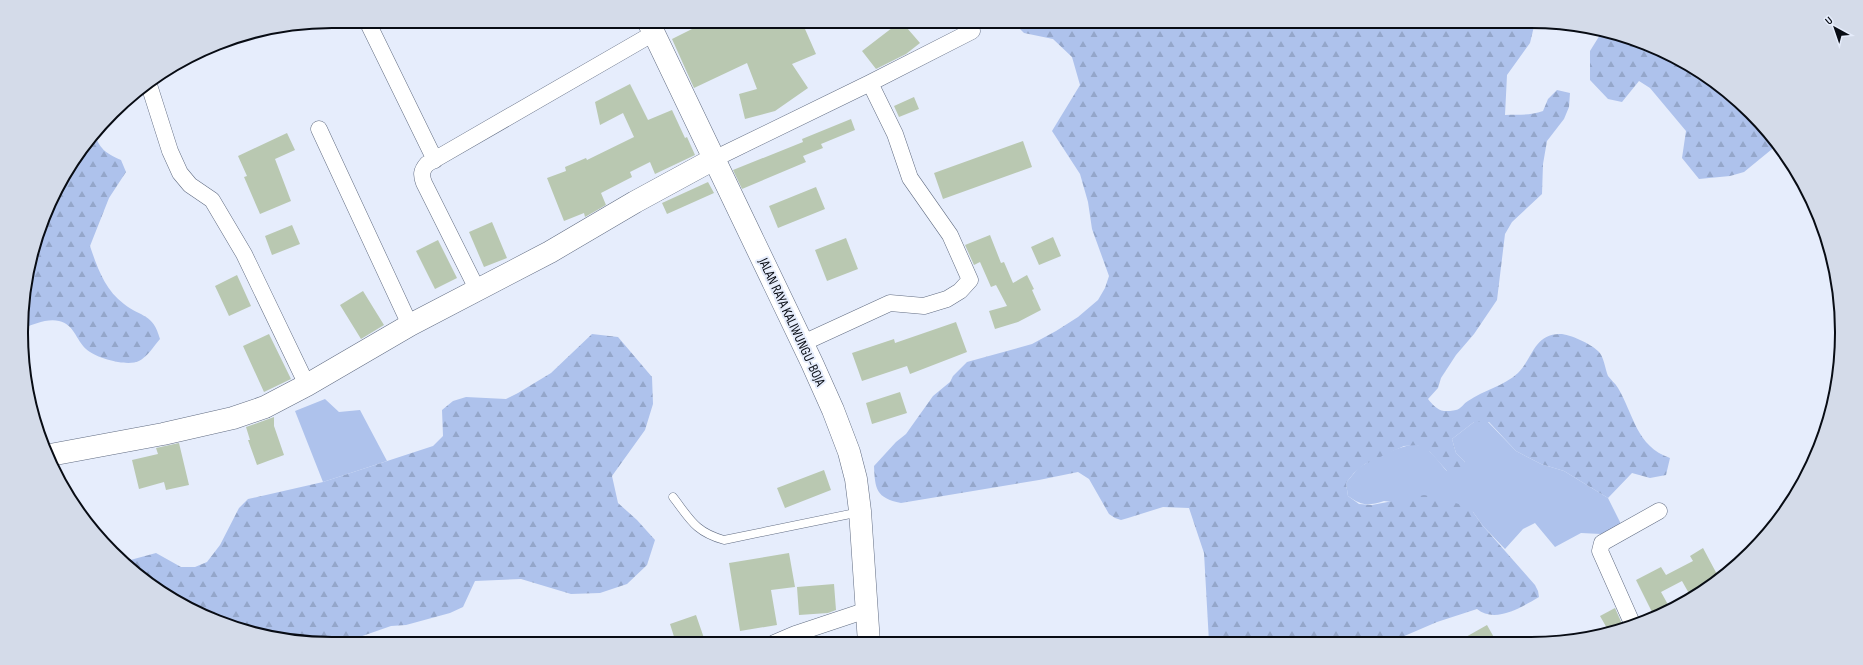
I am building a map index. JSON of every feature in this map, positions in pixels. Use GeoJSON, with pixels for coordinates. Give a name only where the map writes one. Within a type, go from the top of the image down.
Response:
{"type":"FeatureCollection","features":[{"type":"Feature","properties":{"kind":"street"},"geometry":{"type":"LineString","coordinates":[[370,28],[435,160]]}},
{"type":"Feature","properties":{"kind":"street"},"geometry":{"type":"LineString","coordinates":[[478,290],[422,178],[423,169],[435,160],[649,28]]}},
{"type":"Feature","properties":{"kind":"street","name":"JALAN RAYA KALIWUNGU-BOJA"},"geometry":{"type":"LineString","coordinates":[[651,28],[803,342],[833,410],[849,452],[856,479],[860,511],[869,637]]}},
{"type":"Feature","properties":{"kind":"street"},"geometry":{"type":"LineString","coordinates":[[53,453],[163,434],[233,418],[265,407],[307,385],[410,325],[550,252],[635,202],[714,159],[870,83],[972,31]]}},
{"type":"Feature","properties":{"kind":"street"},"geometry":{"type":"LineString","coordinates":[[803,342],[890,303],[924,306],[947,299],[960,291],[970,280],[950,235],[910,178],[895,134],[870,83]]}},
{"type":"Feature","properties":{"kind":"street"},"geometry":{"type":"LineString","coordinates":[[150,89],[170,151],[180,173],[190,185],[212,200],[244,254],[307,385]]}},
{"type":"Feature","properties":{"kind":"street"},"geometry":{"type":"LineString","coordinates":[[319,129],[410,325]]}},
{"type":"Feature","properties":{"kind":"street"},"geometry":{"type":"LineString","coordinates":[[1631,620],[1600,551],[1600,547],[1602,544],[1659,511]]}},
{"type":"Feature","properties":{"kind":"street"},"geometry":{"type":"LineString","coordinates":[[788,637],[867,610]]}},
{"type":"Feature","properties":{"kind":"lane"},"geometry":{"type":"LineString","coordinates":[[673,497],[697,528],[709,536],[724,540],[860,511]]}},
{"type":"Feature","properties":{"kind":"green space"},"geometry":{"type":"Polygon","coordinates":[[[1019,28],[1534,28],[1530,43],[1507,75],[1505,115],[1529,114],[1543,111],[1548,99],[1557,90],[1570,93],[1569,107],[1564,119],[1547,141],[1543,164],[1542,194],[1512,222],[1505,234],[1497,300],[1474,334],[1456,355],[1441,378],[1438,388],[1428,399],[1439,409],[1444,411],[1458,409],[1474,397],[1507,381],[1518,373],[1539,342],[1551,335],[1564,334],[1586,343],[1600,353],[1608,376],[1618,388],[1637,429],[1643,438],[1659,453],[1670,458],[1666,475],[1650,478],[1632,473],[1608,498],[1564,471],[1541,464],[1516,451],[1489,422],[1474,422],[1452,439],[1456,453],[1465,462],[1460,474],[1447,471],[1430,452],[1417,445],[1404,446],[1365,464],[1354,473],[1346,483],[1348,496],[1359,504],[1372,505],[1424,495],[1462,505],[1473,512],[1483,526],[1535,585],[1538,591],[1539,597],[1517,609],[1492,615],[1477,609],[1437,622],[1402,637],[1209,637],[1204,553],[1189,508],[1163,507],[1121,520],[1109,514],[1089,479],[1078,472],[901,503],[886,498],[878,491],[876,486],[874,466],[896,442],[906,434],[933,396],[950,382],[953,376],[967,362],[1032,344],[1056,331],[1078,317],[1098,300],[1105,288],[1109,276],[1092,229],[1088,202],[1080,174],[1052,131],[1080,85],[1072,57],[1053,39],[1024,33],[1019,28]]]}},
{"type":"Feature","properties":{"kind":"green space"},"geometry":{"type":"Polygon","coordinates":[[[1599,36],[1628,44],[1665,59],[1700,79],[1716,91],[1746,117],[1773,148],[1744,172],[1730,176],[1699,179],[1682,158],[1686,131],[1650,88],[1639,81],[1622,102],[1608,99],[1590,80],[1590,51],[1599,36]]]}},
{"type":"Feature","properties":{"kind":"green space"},"geometry":{"type":"Polygon","coordinates":[[[97,140],[104,150],[121,160],[126,172],[109,198],[90,246],[102,278],[112,292],[124,304],[150,320],[154,325],[160,339],[145,357],[139,361],[127,363],[111,361],[96,356],[86,349],[68,325],[54,320],[28,326],[31,293],[38,254],[59,198],[79,163],[97,140]]]}},
{"type":"Feature","properties":{"kind":"green space"},"geometry":{"type":"Polygon","coordinates":[[[592,334],[618,337],[652,377],[653,404],[645,430],[612,476],[618,503],[637,520],[655,540],[647,565],[627,584],[600,593],[571,594],[521,579],[475,581],[463,607],[450,613],[406,625],[391,626],[359,637],[332,637],[273,631],[254,627],[216,614],[198,606],[163,586],[131,560],[156,553],[181,567],[195,567],[207,562],[220,545],[239,508],[248,499],[323,482],[433,446],[443,436],[442,410],[453,401],[466,397],[506,399],[551,373],[592,334]]]}},
{"type":"Feature","properties":{"kind":"green space"},"geometry":{"type":"Polygon","coordinates":[[[325,399],[339,412],[360,410],[387,461],[323,482],[295,411],[325,399]]]}},
{"type":"Feature","properties":{"kind":"green space"},"geometry":{"type":"Polygon","coordinates":[[[1474,422],[1488,422],[1516,451],[1541,464],[1564,471],[1608,498],[1621,524],[1601,534],[1581,533],[1555,547],[1535,523],[1523,529],[1505,549],[1483,526],[1473,512],[1384,501],[1374,504],[1365,504],[1357,502],[1348,496],[1346,483],[1355,472],[1370,461],[1406,446],[1422,446],[1434,456],[1447,471],[1465,462],[1456,453],[1452,439],[1474,422]]]}},
{"type":"Feature","properties":{"kind":"building"},"geometry":{"type":"Polygon","coordinates":[[[694,28],[807,28],[805,29],[816,54],[792,64],[808,88],[775,111],[745,119],[739,94],[757,89],[747,63],[694,88],[672,39],[694,28]]]}},
{"type":"Feature","properties":{"kind":"building"},"geometry":{"type":"Polygon","coordinates":[[[892,28],[907,28],[920,43],[906,54],[876,69],[862,51],[892,28]]]}},
{"type":"Feature","properties":{"kind":"building"},"geometry":{"type":"Polygon","coordinates":[[[630,84],[648,120],[672,110],[695,155],[655,174],[650,162],[630,172],[632,177],[601,193],[606,205],[585,217],[584,213],[564,221],[547,178],[566,171],[565,167],[586,158],[587,160],[634,137],[623,113],[600,125],[595,102],[630,84]]]}},
{"type":"Feature","properties":{"kind":"building"},"geometry":{"type":"Polygon","coordinates":[[[914,97],[919,109],[899,117],[894,106],[914,97]]]}},
{"type":"Feature","properties":{"kind":"building"},"geometry":{"type":"Polygon","coordinates":[[[851,119],[855,130],[821,144],[823,148],[803,156],[806,162],[742,189],[733,170],[803,142],[802,139],[851,119]]]}},
{"type":"Feature","properties":{"kind":"building"},"geometry":{"type":"Polygon","coordinates":[[[287,133],[295,150],[275,159],[291,201],[260,214],[244,177],[247,176],[238,156],[287,133]]]}},
{"type":"Feature","properties":{"kind":"building"},"geometry":{"type":"Polygon","coordinates":[[[1023,141],[1032,167],[943,199],[934,173],[1023,141]]]}},
{"type":"Feature","properties":{"kind":"building"},"geometry":{"type":"Polygon","coordinates":[[[708,182],[714,193],[667,214],[662,203],[708,182]]]}},
{"type":"Feature","properties":{"kind":"building"},"geometry":{"type":"Polygon","coordinates":[[[816,187],[825,209],[778,228],[769,206],[816,187]]]}},
{"type":"Feature","properties":{"kind":"building"},"geometry":{"type":"Polygon","coordinates":[[[492,222],[507,258],[484,267],[469,232],[492,222]]]}},
{"type":"Feature","properties":{"kind":"building"},"geometry":{"type":"Polygon","coordinates":[[[292,225],[300,244],[272,255],[265,236],[292,225]]]}},
{"type":"Feature","properties":{"kind":"building"},"geometry":{"type":"Polygon","coordinates":[[[990,235],[1001,263],[1004,262],[1013,283],[1027,275],[1034,289],[1032,290],[1041,310],[1018,322],[995,329],[989,311],[1007,306],[996,285],[991,287],[980,262],[974,265],[965,245],[990,235]]]}},
{"type":"Feature","properties":{"kind":"building"},"geometry":{"type":"Polygon","coordinates":[[[1053,237],[1061,256],[1039,265],[1031,247],[1053,237]]]}},
{"type":"Feature","properties":{"kind":"building"},"geometry":{"type":"Polygon","coordinates":[[[846,238],[858,269],[827,281],[815,250],[846,238]]]}},
{"type":"Feature","properties":{"kind":"building"},"geometry":{"type":"Polygon","coordinates":[[[438,240],[457,278],[435,289],[416,251],[438,240]]]}},
{"type":"Feature","properties":{"kind":"building"},"geometry":{"type":"Polygon","coordinates":[[[237,275],[251,306],[229,316],[215,286],[237,275]]]}},
{"type":"Feature","properties":{"kind":"building"},"geometry":{"type":"Polygon","coordinates":[[[363,291],[384,325],[361,339],[340,305],[363,291]]]}},
{"type":"Feature","properties":{"kind":"building"},"geometry":{"type":"Polygon","coordinates":[[[956,322],[967,352],[910,374],[907,366],[862,381],[852,353],[894,339],[895,343],[956,322]]]}},
{"type":"Feature","properties":{"kind":"building"},"geometry":{"type":"Polygon","coordinates":[[[269,334],[291,379],[264,392],[243,346],[269,334]]]}},
{"type":"Feature","properties":{"kind":"building"},"geometry":{"type":"Polygon","coordinates":[[[900,392],[907,413],[872,424],[866,403],[900,392]]]}},
{"type":"Feature","properties":{"kind":"building"},"geometry":{"type":"Polygon","coordinates":[[[274,417],[274,426],[284,455],[257,465],[248,440],[250,440],[246,427],[274,417]]]}},
{"type":"Feature","properties":{"kind":"building"},"geometry":{"type":"Polygon","coordinates":[[[179,443],[189,485],[166,490],[164,482],[139,489],[132,460],[158,454],[156,448],[179,443]]]}},
{"type":"Feature","properties":{"kind":"building"},"geometry":{"type":"Polygon","coordinates":[[[824,470],[831,490],[785,508],[777,488],[824,470]]]}},
{"type":"Feature","properties":{"kind":"building"},"geometry":{"type":"Polygon","coordinates":[[[1703,548],[1717,573],[1689,593],[1682,581],[1661,592],[1668,604],[1652,612],[1636,580],[1661,567],[1666,575],[1693,561],[1690,556],[1703,548]]]}},
{"type":"Feature","properties":{"kind":"building"},"geometry":{"type":"Polygon","coordinates":[[[789,553],[795,587],[771,590],[777,625],[740,631],[729,563],[789,553]]]}},
{"type":"Feature","properties":{"kind":"building"},"geometry":{"type":"Polygon","coordinates":[[[834,584],[836,610],[828,613],[799,615],[797,587],[834,584]]]}},
{"type":"Feature","properties":{"kind":"building"},"geometry":{"type":"Polygon","coordinates":[[[1615,608],[1622,623],[1607,628],[1600,616],[1615,608]]]}},
{"type":"Feature","properties":{"kind":"building"},"geometry":{"type":"Polygon","coordinates":[[[696,615],[704,637],[674,637],[670,624],[696,615]]]}},
{"type":"Feature","properties":{"kind":"building"},"geometry":{"type":"Polygon","coordinates":[[[1487,625],[1494,637],[1466,637],[1487,625]]]}}]}
